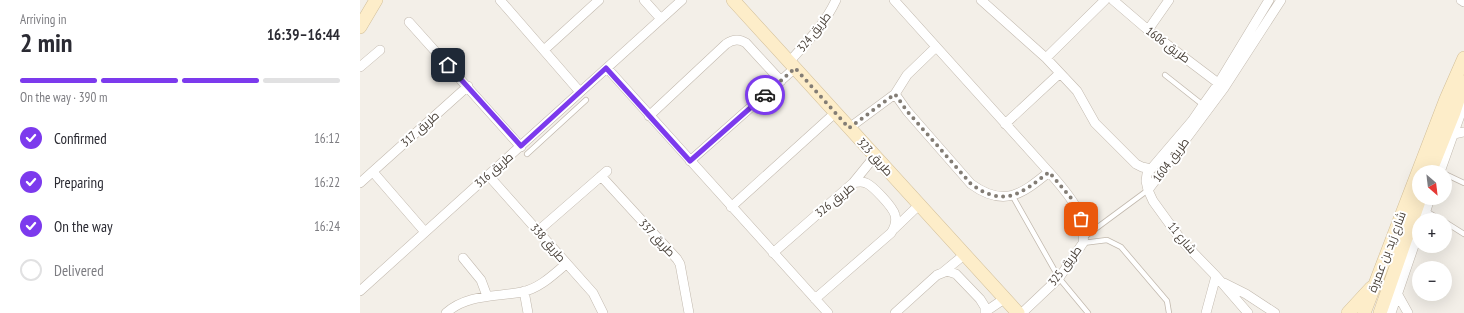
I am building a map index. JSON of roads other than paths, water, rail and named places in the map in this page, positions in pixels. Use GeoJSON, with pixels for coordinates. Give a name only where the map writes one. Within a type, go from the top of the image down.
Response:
{"type":"FeatureCollection","features":[{"type":"Feature","properties":{"kind":"street"},"geometry":{"type":"LineString","coordinates":[[360,26],[376,0]]}},
{"type":"Feature","properties":{"kind":"street"},"geometry":{"type":"LineString","coordinates":[[500,0],[580,92]]}},
{"type":"Feature","properties":{"kind":"street"},"geometry":{"type":"LineString","coordinates":[[544,50],[599,0]]}},
{"type":"Feature","properties":{"kind":"street"},"geometry":{"type":"LineString","coordinates":[[644,0],[660,19]]}},
{"type":"Feature","properties":{"kind":"street","name":"طريق 316"},"geometry":{"type":"LineString","coordinates":[[360,291],[488,175],[524,150],[580,92],[682,0]]}},
{"type":"Feature","properties":{"kind":"street","name":"طريق 323"},"geometry":{"type":"LineString","coordinates":[[734,0],[1018,313]]}},
{"type":"Feature","properties":{"kind":"street","name":"طريق 324"},"geometry":{"type":"LineString","coordinates":[[690,161],[781,81],[828,17],[836,0]]}},
{"type":"Feature","properties":{"kind":"street","name":"طريق 325"},"geometry":{"type":"LineString","coordinates":[[894,0],[1049,172],[1071,198],[1077,208],[1081,219],[1083,241],[1059,278],[1022,313]]}},
{"type":"Feature","properties":{"kind":"street"},"geometry":{"type":"LineString","coordinates":[[981,0],[1046,58],[1081,95],[1095,123],[1136,164],[1151,169]]}},
{"type":"Feature","properties":{"kind":"street"},"geometry":{"type":"LineString","coordinates":[[1046,58],[1105,0]]}},
{"type":"Feature","properties":{"kind":"street","name":"طريق 1606"},"geometry":{"type":"LineString","coordinates":[[1113,0],[1148,30],[1221,86]]}},
{"type":"Feature","properties":{"kind":"street"},"geometry":{"type":"LineString","coordinates":[[1148,30],[1169,0]]}},
{"type":"Feature","properties":{"kind":"street","name":"طريق 1604"},"geometry":{"type":"LineString","coordinates":[[1148,190],[1146,181],[1147,174],[1221,86],[1269,0]]}},
{"type":"Feature","properties":{"kind":"street","name":"طريق 1604"},"geometry":{"type":"LineString","coordinates":[[1148,190],[1282,0]]}},
{"type":"Feature","properties":{"kind":"street"},"geometry":{"type":"LineString","coordinates":[[1460,0],[1464,2]]}},
{"type":"Feature","properties":{"kind":"street"},"geometry":{"type":"LineString","coordinates":[[409,22],[524,150]]}},
{"type":"Feature","properties":{"kind":"street"},"geometry":{"type":"LineString","coordinates":[[649,116],[726,44],[733,40],[740,40],[746,43],[781,81]]}},
{"type":"Feature","properties":{"kind":"street"},"geometry":{"type":"LineString","coordinates":[[849,128],[895,94],[907,75],[936,47]]}},
{"type":"Feature","properties":{"kind":"street"},"geometry":{"type":"LineString","coordinates":[[360,67],[380,50]]}},
{"type":"Feature","properties":{"kind":"street","name":"شارع زيد بن عميرة"},"geometry":{"type":"LineString","coordinates":[[1364,313],[1374,283],[1446,99],[1464,58]]}},
{"type":"Feature","properties":{"kind":"street"},"geometry":{"type":"LineString","coordinates":[[606,68],[828,313]]}},
{"type":"Feature","properties":{"kind":"street"},"geometry":{"type":"LineString","coordinates":[[1005,124],[1060,73]]}},
{"type":"Feature","properties":{"kind":"street"},"geometry":{"type":"LineString","coordinates":[[1433,165],[1464,82]]}},
{"type":"Feature","properties":{"kind":"street","name":"طريق 317"},"geometry":{"type":"LineString","coordinates":[[360,183],[468,86]]}},
{"type":"Feature","properties":{"kind":"street"},"geometry":{"type":"LineString","coordinates":[[895,94],[907,111],[971,184],[982,192],[994,196],[1006,197],[1019,194],[1049,172]]}},
{"type":"Feature","properties":{"kind":"street"},"geometry":{"type":"LineString","coordinates":[[1443,165],[1464,104]]}},
{"type":"Feature","properties":{"kind":"street"},"geometry":{"type":"LineString","coordinates":[[731,207],[835,113]]}},
{"type":"Feature","properties":{"kind":"street"},"geometry":{"type":"LineString","coordinates":[[1460,117],[1464,127]]}},
{"type":"Feature","properties":{"kind":"street"},"geometry":{"type":"LineString","coordinates":[[1454,134],[1464,132]]}},
{"type":"Feature","properties":{"kind":"street"},"geometry":{"type":"LineString","coordinates":[[853,183],[875,156]]}},
{"type":"Feature","properties":{"kind":"street"},"geometry":{"type":"LineString","coordinates":[[373,172],[425,232]]}},
{"type":"Feature","properties":{"kind":"street","name":"طريق 337"},"geometry":{"type":"LineString","coordinates":[[538,231],[604,174],[677,259],[680,264],[689,313]]}},
{"type":"Feature","properties":{"kind":"street","name":"طريق 338"},"geometry":{"type":"LineString","coordinates":[[488,175],[593,293],[603,313]]}},
{"type":"Feature","properties":{"kind":"street","name":"طريق 326"},"geometry":{"type":"LineString","coordinates":[[773,253],[853,183],[862,182],[871,186],[891,207],[896,220],[894,229]]}},
{"type":"Feature","properties":{"kind":"street","name":"شارع 11"},"geometry":{"type":"LineString","coordinates":[[1148,190],[1153,201],[1182,241],[1248,313]]}},
{"type":"Feature","properties":{"kind":"street"},"geometry":{"type":"LineString","coordinates":[[815,299],[919,205]]}},
{"type":"Feature","properties":{"kind":"street","name":"شارع زيد بن عميرة"},"geometry":{"type":"LineString","coordinates":[[1380,313],[1418,205]]}},
{"type":"Feature","properties":{"kind":"street"},"geometry":{"type":"LineString","coordinates":[[1426,211],[1428,205]]}},
{"type":"Feature","properties":{"kind":"street"},"geometry":{"type":"LineString","coordinates":[[1391,313],[1412,252]]}},
{"type":"Feature","properties":{"kind":"street"},"geometry":{"type":"LineString","coordinates":[[895,313],[964,255]]}},
{"type":"Feature","properties":{"kind":"street"},"geometry":{"type":"LineString","coordinates":[[463,258],[481,280],[487,296]]}},
{"type":"Feature","properties":{"kind":"street"},"geometry":{"type":"LineString","coordinates":[[446,313],[458,305],[468,301],[487,296],[524,291],[546,281],[566,264]]}},
{"type":"Feature","properties":{"kind":"street"},"geometry":{"type":"LineString","coordinates":[[942,273],[947,271],[956,274],[980,299],[985,307],[985,313]]}},
{"type":"Feature","properties":{"kind":"street"},"geometry":{"type":"LineString","coordinates":[[1206,313],[1218,279]]}},
{"type":"Feature","properties":{"kind":"street","name":"شارع 11"},"geometry":{"type":"LineString","coordinates":[[1218,279],[1246,294],[1275,313]]}},
{"type":"Feature","properties":{"kind":"street"},"geometry":{"type":"LineString","coordinates":[[1348,313],[1374,283]]}},
{"type":"Feature","properties":{"kind":"street"},"geometry":{"type":"LineString","coordinates":[[524,291],[528,313]]}},
{"type":"Feature","properties":{"kind":"street"},"geometry":{"type":"LineString","coordinates":[[1398,295],[1407,312]]}},
{"type":"Feature","properties":{"kind":"street"},"geometry":{"type":"LineString","coordinates":[[985,313],[1004,299]]}},
{"type":"Feature","properties":{"kind":"street"},"geometry":{"type":"LineString","coordinates":[[1391,313],[1398,310],[1407,312]]}},
{"type":"Feature","properties":{"kind":"lane"},"geometry":{"type":"LineString","coordinates":[[1165,75],[1203,106]]}},
{"type":"Feature","properties":{"kind":"lane"},"geometry":{"type":"LineString","coordinates":[[524,150],[586,100]]}},
{"type":"Feature","properties":{"kind":"lane"},"geometry":{"type":"LineString","coordinates":[[1452,177],[1464,183]]}},
{"type":"Feature","properties":{"kind":"lane"},"geometry":{"type":"LineString","coordinates":[[1083,241],[1148,190]]}},
{"type":"Feature","properties":{"kind":"lane"},"geometry":{"type":"LineString","coordinates":[[1012,196],[1059,278],[1088,313]]}},
{"type":"Feature","properties":{"kind":"lane"},"geometry":{"type":"LineString","coordinates":[[1452,226],[1464,234]]}},
{"type":"Feature","properties":{"kind":"lane"},"geometry":{"type":"LineString","coordinates":[[1083,241],[1107,240],[1121,247],[1167,300],[1168,313]]}}]}
